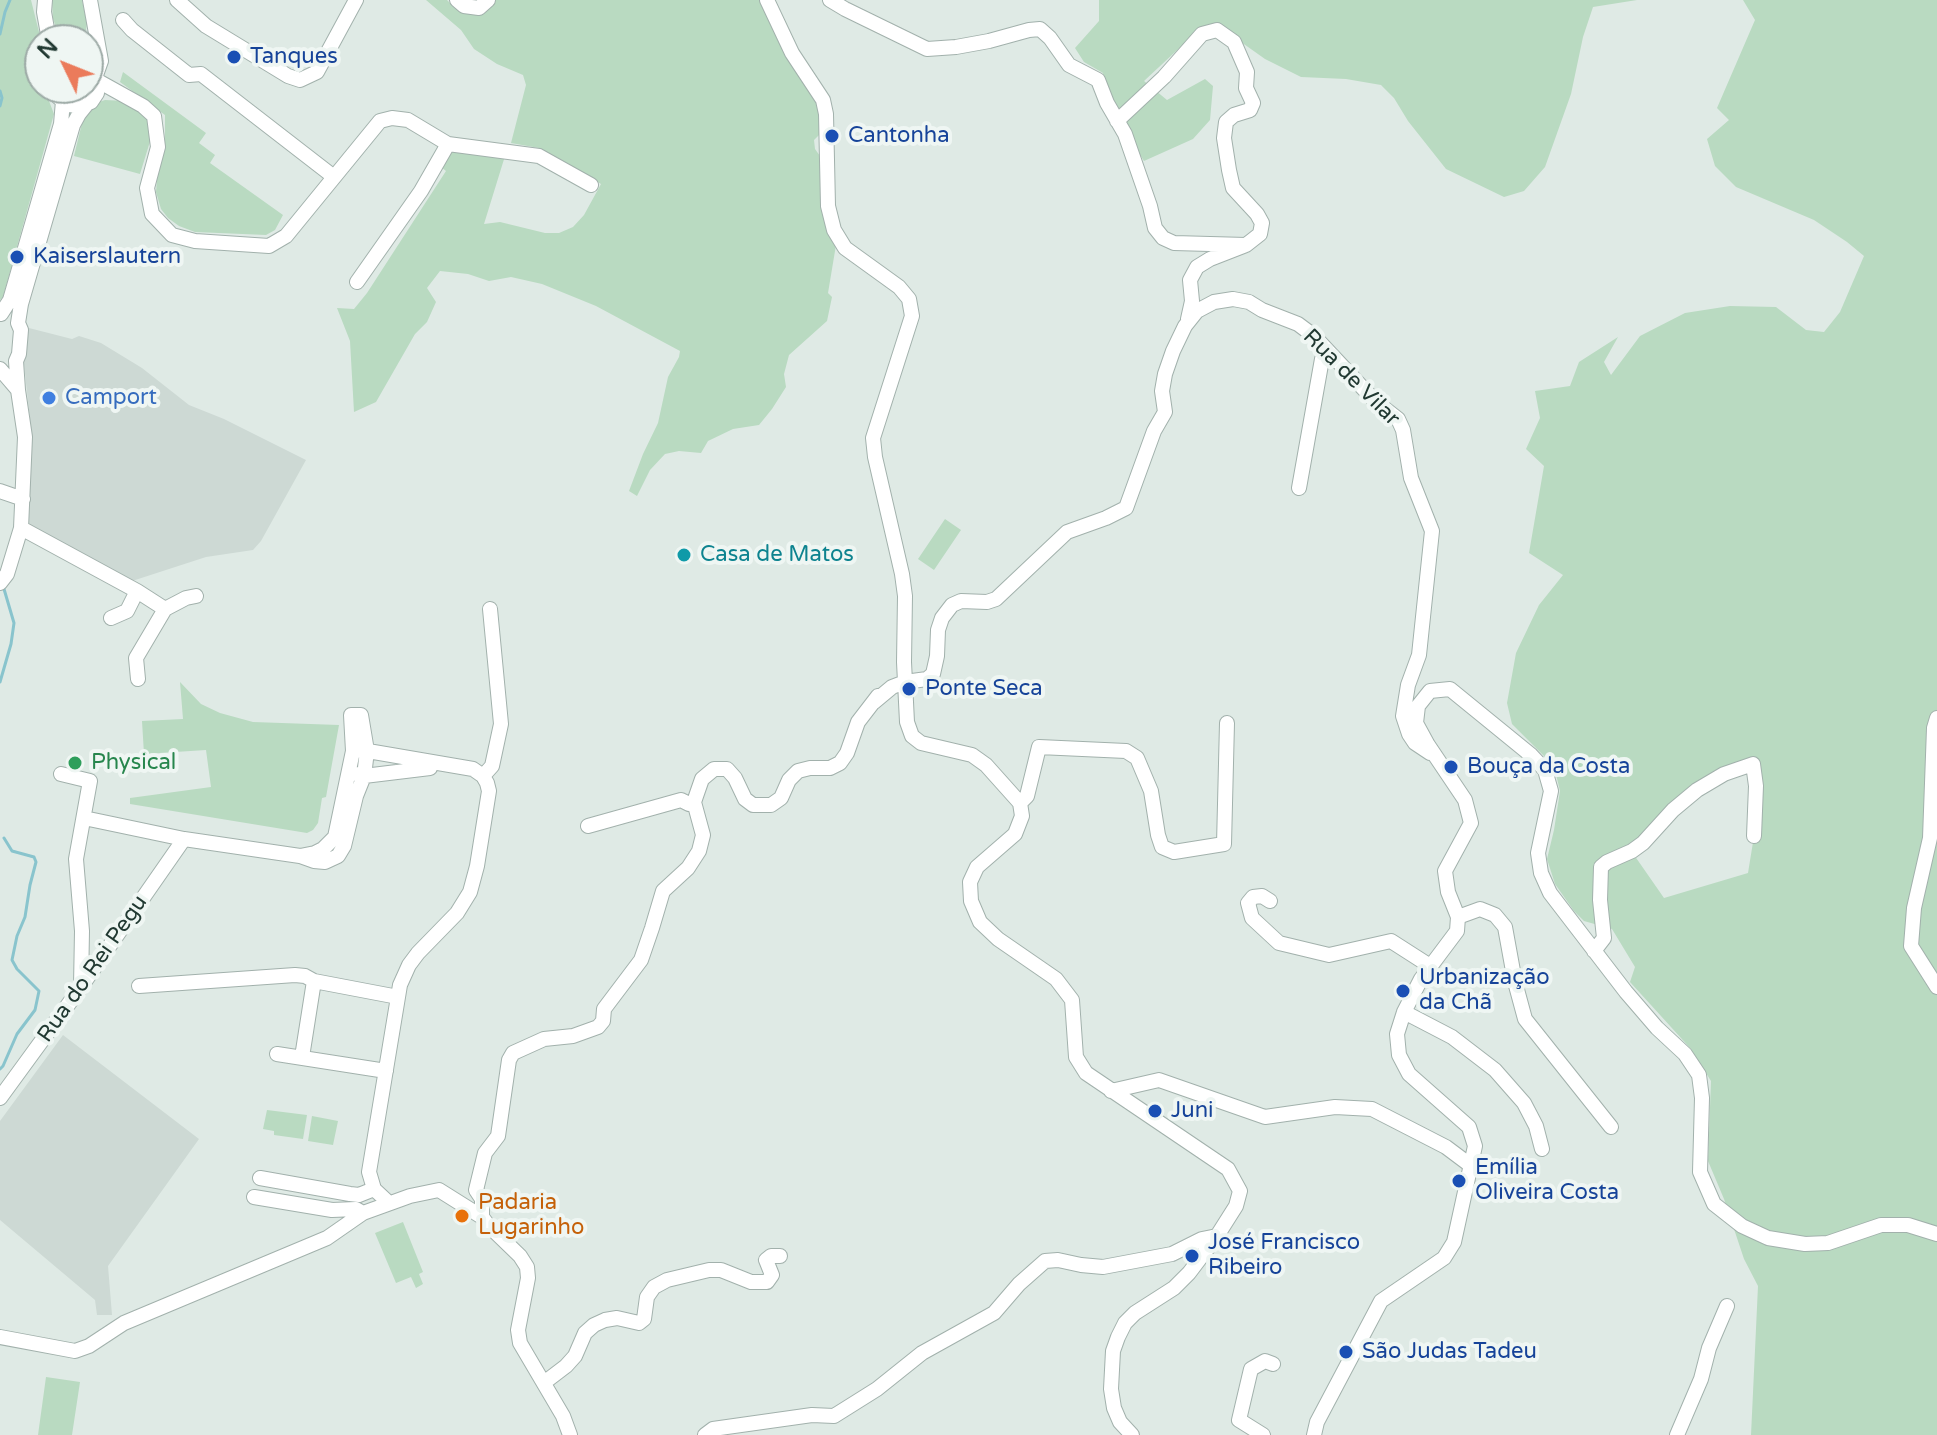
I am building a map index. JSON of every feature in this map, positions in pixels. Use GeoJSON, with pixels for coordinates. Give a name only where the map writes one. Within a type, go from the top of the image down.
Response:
{"type":"FeatureCollection","features":[{"type":"Feature","properties":{"kind":"street"},"geometry":{"type":"LineString","coordinates":[[45,0],[46,24]]}},
{"type":"Feature","properties":{"kind":"street"},"geometry":{"type":"LineString","coordinates":[[90,0],[91,24]]}},
{"type":"Feature","properties":{"kind":"street"},"geometry":{"type":"LineString","coordinates":[[177,0],[206,26],[288,76],[300,80],[317,72],[356,0]]}},
{"type":"Feature","properties":{"kind":"street"},"geometry":{"type":"LineString","coordinates":[[457,0],[464,6],[479,8],[488,0]]}},
{"type":"Feature","properties":{"kind":"street"},"geometry":{"type":"LineString","coordinates":[[767,0],[792,53],[823,100],[828,206],[834,230],[845,248],[899,287],[909,299],[912,316],[873,438],[905,596],[907,722],[912,736],[921,743],[972,755],[986,765],[1020,803],[1022,816],[1015,834],[977,867],[970,882],[971,901],[980,922],[998,939],[1056,979],[1072,1000],[1076,1057],[1086,1073],[1228,1169],[1240,1191],[1236,1206],[1189,1273],[1174,1288],[1135,1313],[1118,1337],[1113,1351],[1111,1389],[1120,1422],[1132,1435]]}},
{"type":"Feature","properties":{"kind":"street"},"geometry":{"type":"LineString","coordinates":[[830,0],[927,49],[967,45],[1040,29],[1069,65],[1098,80],[1134,158],[1155,228],[1163,238],[1174,243],[1246,245]]}},
{"type":"Feature","properties":{"kind":"street"},"geometry":{"type":"LineString","coordinates":[[123,20],[189,75],[201,74],[334,177]]}},
{"type":"Feature","properties":{"kind":"street"},"geometry":{"type":"LineString","coordinates":[[1117,121],[1164,77],[1202,34],[1217,30],[1234,42],[1247,72],[1246,88],[1253,103],[1250,110],[1234,115],[1226,122],[1224,138],[1233,188],[1262,223],[1260,234],[1246,245],[1197,267],[1190,280],[1192,301],[1185,326]]}},
{"type":"Feature","properties":{"kind":"street"},"geometry":{"type":"LineString","coordinates":[[104,81],[154,116],[158,147],[147,188],[152,214],[172,235],[195,241],[269,246],[286,236],[380,121],[392,118],[408,120],[448,144],[539,156],[591,185]]}},
{"type":"Feature","properties":{"kind":"street"},"geometry":{"type":"LineString","coordinates":[[104,98],[121,94]]}},
{"type":"Feature","properties":{"kind":"street"},"geometry":{"type":"LineString","coordinates":[[0,583],[7,574],[21,528],[25,437],[16,361],[21,330],[14,318],[0,315],[10,300],[61,124],[60,104]]}},
{"type":"Feature","properties":{"kind":"street"},"geometry":{"type":"LineString","coordinates":[[18,323],[73,125],[88,104]]}},
{"type":"Feature","properties":{"kind":"street"},"geometry":{"type":"LineString","coordinates":[[357,282],[412,204],[448,144]]}},
{"type":"Feature","properties":{"kind":"street","name":"Rua de Vilar"},"geometry":{"type":"LineString","coordinates":[[905,682],[927,679],[933,674],[938,630],[952,605],[961,601],[979,603],[996,599],[1067,532],[1126,508],[1154,431],[1165,412],[1162,391],[1165,374],[1185,326],[1197,311],[1214,302],[1233,299],[1249,302],[1298,324],[1314,336],[1375,401],[1398,419],[1403,430],[1411,478],[1432,531],[1419,655],[1408,685],[1403,716],[1415,743],[1437,756]]}},
{"type":"Feature","properties":{"kind":"street"},"geometry":{"type":"LineString","coordinates":[[1299,488],[1322,359],[1329,352]]}},
{"type":"Feature","properties":{"kind":"street"},"geometry":{"type":"LineString","coordinates":[[16,361],[0,368],[18,390]]}},
{"type":"Feature","properties":{"kind":"street"},"geometry":{"type":"LineString","coordinates":[[0,491],[23,499]]}},
{"type":"Feature","properties":{"kind":"street"},"geometry":{"type":"LineString","coordinates":[[21,528],[165,609]]}},
{"type":"Feature","properties":{"kind":"street"},"geometry":{"type":"LineString","coordinates":[[111,618],[127,611],[137,591]]}},
{"type":"Feature","properties":{"kind":"street"},"geometry":{"type":"LineString","coordinates":[[138,679],[136,658],[165,609],[196,596]]}},
{"type":"Feature","properties":{"kind":"street"},"geometry":{"type":"LineString","coordinates":[[483,776],[492,766],[501,724],[490,609]]}},
{"type":"Feature","properties":{"kind":"street"},"geometry":{"type":"LineString","coordinates":[[482,1217],[482,1199],[476,1190],[485,1153],[498,1136],[509,1060],[513,1053],[544,1039],[573,1036],[598,1027],[603,1021],[604,1009],[641,960],[663,891],[688,868],[699,851],[703,835],[694,802],[702,779],[714,769],[727,769],[745,799],[753,805],[771,805],[781,798],[789,780],[798,771],[830,768],[840,763],[858,722],[904,662]]}},
{"type":"Feature","properties":{"kind":"street"},"geometry":{"type":"LineString","coordinates":[[874,702],[892,687],[905,682]]}},
{"type":"Feature","properties":{"kind":"street"},"geometry":{"type":"LineString","coordinates":[[1314,1435],[1317,1422],[1381,1301],[1444,1258],[1454,1242],[1475,1146],[1469,1127],[1409,1074],[1399,1055],[1397,1034],[1404,1012],[1430,966],[1457,931],[1458,917],[1448,892],[1445,871],[1471,823],[1465,800],[1416,723],[1418,706],[1430,691],[1450,689],[1545,770],[1551,791],[1538,853],[1541,873],[1550,893],[1626,992],[1685,1054],[1699,1075],[1702,1098],[1700,1172],[1714,1204],[1742,1226],[1768,1238],[1805,1244],[1828,1243],[1881,1225],[1908,1225],[1937,1234]]}},
{"type":"Feature","properties":{"kind":"street"},"geometry":{"type":"LineString","coordinates":[[1937,718],[1934,728],[1930,838],[1914,908],[1911,946],[1937,987]]}},
{"type":"Feature","properties":{"kind":"street"},"geometry":{"type":"LineString","coordinates":[[1020,803],[1027,796],[1039,747],[1126,751],[1137,758],[1151,791],[1162,847],[1174,852],[1224,844],[1227,723]]}},
{"type":"Feature","properties":{"kind":"street"},"geometry":{"type":"LineString","coordinates":[[84,818],[184,839],[325,862],[338,856],[344,846],[356,796],[360,751],[473,769],[483,776],[489,791],[470,892],[457,913],[418,953],[400,985],[369,1172],[374,1189],[389,1203]]}},
{"type":"Feature","properties":{"kind":"street"},"geometry":{"type":"LineString","coordinates":[[1594,951],[1604,938],[1601,867],[1643,843],[1673,810],[1697,790],[1724,774],[1753,764],[1756,786],[1754,836]]}},
{"type":"Feature","properties":{"kind":"street"},"geometry":{"type":"LineString","coordinates":[[356,774],[447,766]]}},
{"type":"Feature","properties":{"kind":"street"},"geometry":{"type":"LineString","coordinates":[[61,774],[90,781],[76,859],[82,931],[81,987]]}},
{"type":"Feature","properties":{"kind":"street"},"geometry":{"type":"LineString","coordinates":[[588,826],[681,800],[689,804],[694,802]]}},
{"type":"Feature","properties":{"kind":"street","name":"Rua do Rei Pegu"},"geometry":{"type":"LineString","coordinates":[[0,1098],[184,839]]}},
{"type":"Feature","properties":{"kind":"street"},"geometry":{"type":"LineString","coordinates":[[1270,901],[1262,896],[1253,897],[1248,903],[1252,918],[1279,943],[1329,955],[1391,941],[1430,966]]}},
{"type":"Feature","properties":{"kind":"street"},"geometry":{"type":"LineString","coordinates":[[1458,917],[1480,909],[1495,915],[1505,927],[1525,1019],[1611,1127]]}},
{"type":"Feature","properties":{"kind":"street"},"geometry":{"type":"LineString","coordinates":[[139,986],[295,975],[398,997]]}},
{"type":"Feature","properties":{"kind":"street"},"geometry":{"type":"LineString","coordinates":[[302,1057],[314,981]]}},
{"type":"Feature","properties":{"kind":"street"},"geometry":{"type":"LineString","coordinates":[[1404,1012],[1452,1037],[1495,1070],[1524,1103],[1536,1126],[1542,1149]]}},
{"type":"Feature","properties":{"kind":"street"},"geometry":{"type":"LineString","coordinates":[[277,1054],[386,1071]]}},
{"type":"Feature","properties":{"kind":"street"},"geometry":{"type":"LineString","coordinates":[[1111,1091],[1159,1080],[1265,1117],[1335,1107],[1372,1109],[1446,1147],[1470,1165]]}},
{"type":"Feature","properties":{"kind":"street"},"geometry":{"type":"LineString","coordinates":[[260,1178],[359,1195],[374,1189]]}},
{"type":"Feature","properties":{"kind":"street"},"geometry":{"type":"LineString","coordinates":[[291,1203],[293,1185]]}},
{"type":"Feature","properties":{"kind":"street"},"geometry":{"type":"LineString","coordinates":[[0,1337],[75,1351],[89,1346],[124,1323],[327,1238],[363,1213],[389,1203],[443,1193],[468,1194],[476,1190]]}},
{"type":"Feature","properties":{"kind":"street"},"geometry":{"type":"LineString","coordinates":[[443,1193],[482,1217],[527,1267],[528,1278],[518,1330],[520,1343],[545,1382],[570,1435]]}},
{"type":"Feature","properties":{"kind":"street"},"geometry":{"type":"LineString","coordinates":[[254,1197],[332,1210],[356,1209],[363,1213]]}},
{"type":"Feature","properties":{"kind":"street"},"geometry":{"type":"LineString","coordinates":[[705,1435],[713,1429],[754,1429],[812,1415],[834,1416],[877,1389],[922,1353],[994,1313],[1019,1284],[1045,1261],[1103,1267],[1172,1254],[1202,1239],[1217,1236]]}},
{"type":"Feature","properties":{"kind":"street"},"geometry":{"type":"LineString","coordinates":[[545,1382],[575,1356],[585,1333],[594,1325],[617,1318],[639,1323],[644,1319],[647,1297],[654,1287],[667,1280],[721,1270],[751,1282],[767,1282],[772,1275],[766,1260],[771,1256],[780,1256]]}},
{"type":"Feature","properties":{"kind":"street"},"geometry":{"type":"LineString","coordinates":[[1677,1435],[1727,1306]]}},
{"type":"Feature","properties":{"kind":"street"},"geometry":{"type":"LineString","coordinates":[[1263,1435],[1239,1420],[1251,1369],[1265,1361],[1273,1364]]}},
{"type":"Feature","properties":{"kind":"shaded area"},"geometry":{"type":"Polygon","coordinates":[[[25,327],[101,343],[142,368],[189,405],[306,460],[253,550],[206,557],[129,582],[33,531],[28,523],[32,438],[23,355],[25,327]]]}},
{"type":"Feature","properties":{"kind":"shaded area"},"geometry":{"type":"Polygon","coordinates":[[[63,1035],[199,1139],[108,1266],[112,1315],[97,1315],[95,1300],[0,1220],[0,1121],[63,1035]]]}},
{"type":"Feature","properties":{"kind":"green space"},"geometry":{"type":"Polygon","coordinates":[[[0,0],[31,0],[37,24],[24,24],[24,104],[50,104],[54,114],[0,300],[0,0]]]}},
{"type":"Feature","properties":{"kind":"green space"},"geometry":{"type":"Polygon","coordinates":[[[52,0],[82,0],[87,24],[55,24],[52,0]]]}},
{"type":"Feature","properties":{"kind":"green space"},"geometry":{"type":"Polygon","coordinates":[[[426,0],[447,0],[455,8],[471,14],[485,13],[495,0],[762,0],[818,104],[820,134],[814,140],[815,149],[820,156],[836,245],[827,321],[789,355],[784,374],[786,387],[759,425],[733,429],[708,441],[701,453],[679,451],[665,454],[650,470],[637,496],[629,491],[658,423],[668,377],[680,351],[596,306],[542,284],[511,277],[489,281],[468,274],[440,271],[427,288],[436,302],[427,322],[415,334],[376,402],[354,412],[350,341],[337,308],[354,309],[367,293],[446,171],[441,167],[450,151],[505,156],[484,224],[500,222],[545,233],[559,233],[573,227],[584,215],[601,184],[539,148],[511,143],[526,85],[523,75],[497,64],[474,49],[461,30],[426,0]]]}},
{"type":"Feature","properties":{"kind":"green space"},"geometry":{"type":"Polygon","coordinates":[[[1099,0],[1637,0],[1593,7],[1571,94],[1545,167],[1524,191],[1504,197],[1446,169],[1381,85],[1346,79],[1301,77],[1265,59],[1217,25],[1203,26],[1144,81],[1167,100],[1205,79],[1213,86],[1210,120],[1193,139],[1144,161],[1108,106],[1103,73],[1084,62],[1075,48],[1099,21],[1099,0]]]}},
{"type":"Feature","properties":{"kind":"green space"},"geometry":{"type":"Polygon","coordinates":[[[1743,0],[1937,0],[1937,1435],[1751,1435],[1758,1286],[1744,1259],[1708,1161],[1711,1081],[1691,1049],[1630,982],[1635,967],[1612,929],[1584,921],[1555,884],[1547,859],[1560,791],[1554,766],[1512,724],[1507,703],[1516,653],[1539,605],[1563,575],[1529,553],[1544,466],[1526,449],[1540,418],[1535,391],[1570,386],[1579,362],[1618,337],[1604,362],[1611,375],[1640,336],[1685,313],[1730,306],[1776,307],[1806,330],[1824,332],[1840,312],[1864,256],[1814,220],[1736,187],[1715,166],[1707,139],[1729,120],[1717,108],[1755,20],[1743,0]],[[1753,765],[1724,775],[1632,852],[1664,898],[1748,873],[1754,836],[1753,765]]]}},
{"type":"Feature","properties":{"kind":"green space"},"geometry":{"type":"Polygon","coordinates":[[[123,72],[206,133],[199,143],[215,155],[210,163],[283,215],[275,230],[266,235],[195,232],[168,218],[161,209],[156,192],[165,148],[165,115],[120,82],[123,72]]]}},
{"type":"Feature","properties":{"kind":"green space"},"geometry":{"type":"Polygon","coordinates":[[[104,100],[125,101],[145,113],[149,121],[152,135],[140,174],[74,156],[83,119],[97,104],[104,104],[104,100]]]}},
{"type":"Feature","properties":{"kind":"green space"},"geometry":{"type":"Polygon","coordinates":[[[945,519],[961,530],[934,570],[918,559],[945,519]]]}},
{"type":"Feature","properties":{"kind":"green space"},"geometry":{"type":"Polygon","coordinates":[[[180,682],[201,704],[253,722],[339,725],[326,797],[322,798],[318,823],[313,830],[307,833],[130,804],[130,798],[211,787],[206,750],[144,754],[142,721],[183,719],[180,682]]]}},
{"type":"Feature","properties":{"kind":"green space"},"geometry":{"type":"Polygon","coordinates":[[[267,1110],[307,1115],[303,1139],[274,1135],[274,1131],[263,1129],[267,1110]]]}},
{"type":"Feature","properties":{"kind":"green space"},"geometry":{"type":"Polygon","coordinates":[[[312,1116],[338,1121],[333,1145],[308,1141],[312,1116]]]}},
{"type":"Feature","properties":{"kind":"green space"},"geometry":{"type":"Polygon","coordinates":[[[403,1222],[423,1272],[419,1274],[423,1284],[416,1288],[411,1277],[396,1283],[375,1233],[403,1222]]]}},
{"type":"Feature","properties":{"kind":"green space"},"geometry":{"type":"Polygon","coordinates":[[[46,1377],[80,1382],[72,1435],[38,1435],[46,1377]]]}},
{"type":"Feature","properties":{"kind":"waterway"},"geometry":{"type":"LineString","coordinates":[[0,34],[10,0]]}},
{"type":"Feature","properties":{"kind":"waterway"},"geometry":{"type":"LineString","coordinates":[[0,91],[0,106]]}},
{"type":"Feature","properties":{"kind":"waterway"},"geometry":{"type":"LineString","coordinates":[[0,682],[14,623],[4,589]]}},
{"type":"Feature","properties":{"kind":"waterway"},"geometry":{"type":"LineString","coordinates":[[0,1069],[17,1034],[35,1010],[39,991],[12,960],[36,862],[34,857],[12,851],[4,838]]}},
{"type":"Feature","properties":{"kind":"place","name":"Tanques"},"geometry":{"type":"Point","coordinates":[234,57]}},
{"type":"Feature","properties":{"kind":"place","name":"Cantonha"},"geometry":{"type":"Point","coordinates":[832,136]}},
{"type":"Feature","properties":{"kind":"place","name":"Kaiserslautern"},"geometry":{"type":"Point","coordinates":[17,257]}},
{"type":"Feature","properties":{"kind":"place","name":"Camport"},"geometry":{"type":"Point","coordinates":[49,398]}},
{"type":"Feature","properties":{"kind":"place","name":"Casa de Matos"},"geometry":{"type":"Point","coordinates":[684,555]}},
{"type":"Feature","properties":{"kind":"place","name":"Ponte Seca"},"geometry":{"type":"Point","coordinates":[909,689]}},
{"type":"Feature","properties":{"kind":"place","name":"Physical"},"geometry":{"type":"Point","coordinates":[75,763]}},
{"type":"Feature","properties":{"kind":"place","name":"Bouça da Costa"},"geometry":{"type":"Point","coordinates":[1451,767]}},
{"type":"Feature","properties":{"kind":"place","name":"Urbanização da Chã"},"geometry":{"type":"Point","coordinates":[1403,991]}},
{"type":"Feature","properties":{"kind":"place","name":"Juni"},"geometry":{"type":"Point","coordinates":[1155,1111]}},
{"type":"Feature","properties":{"kind":"place","name":"Emília Oliveira Costa"},"geometry":{"type":"Point","coordinates":[1459,1181]}},
{"type":"Feature","properties":{"kind":"place","name":"Padaria Lugarinho"},"geometry":{"type":"Point","coordinates":[462,1216]}},
{"type":"Feature","properties":{"kind":"place","name":"José Francisco Ribeiro"},"geometry":{"type":"Point","coordinates":[1192,1256]}},
{"type":"Feature","properties":{"kind":"place","name":"São Judas Tadeu"},"geometry":{"type":"Point","coordinates":[1346,1352]}}]}
